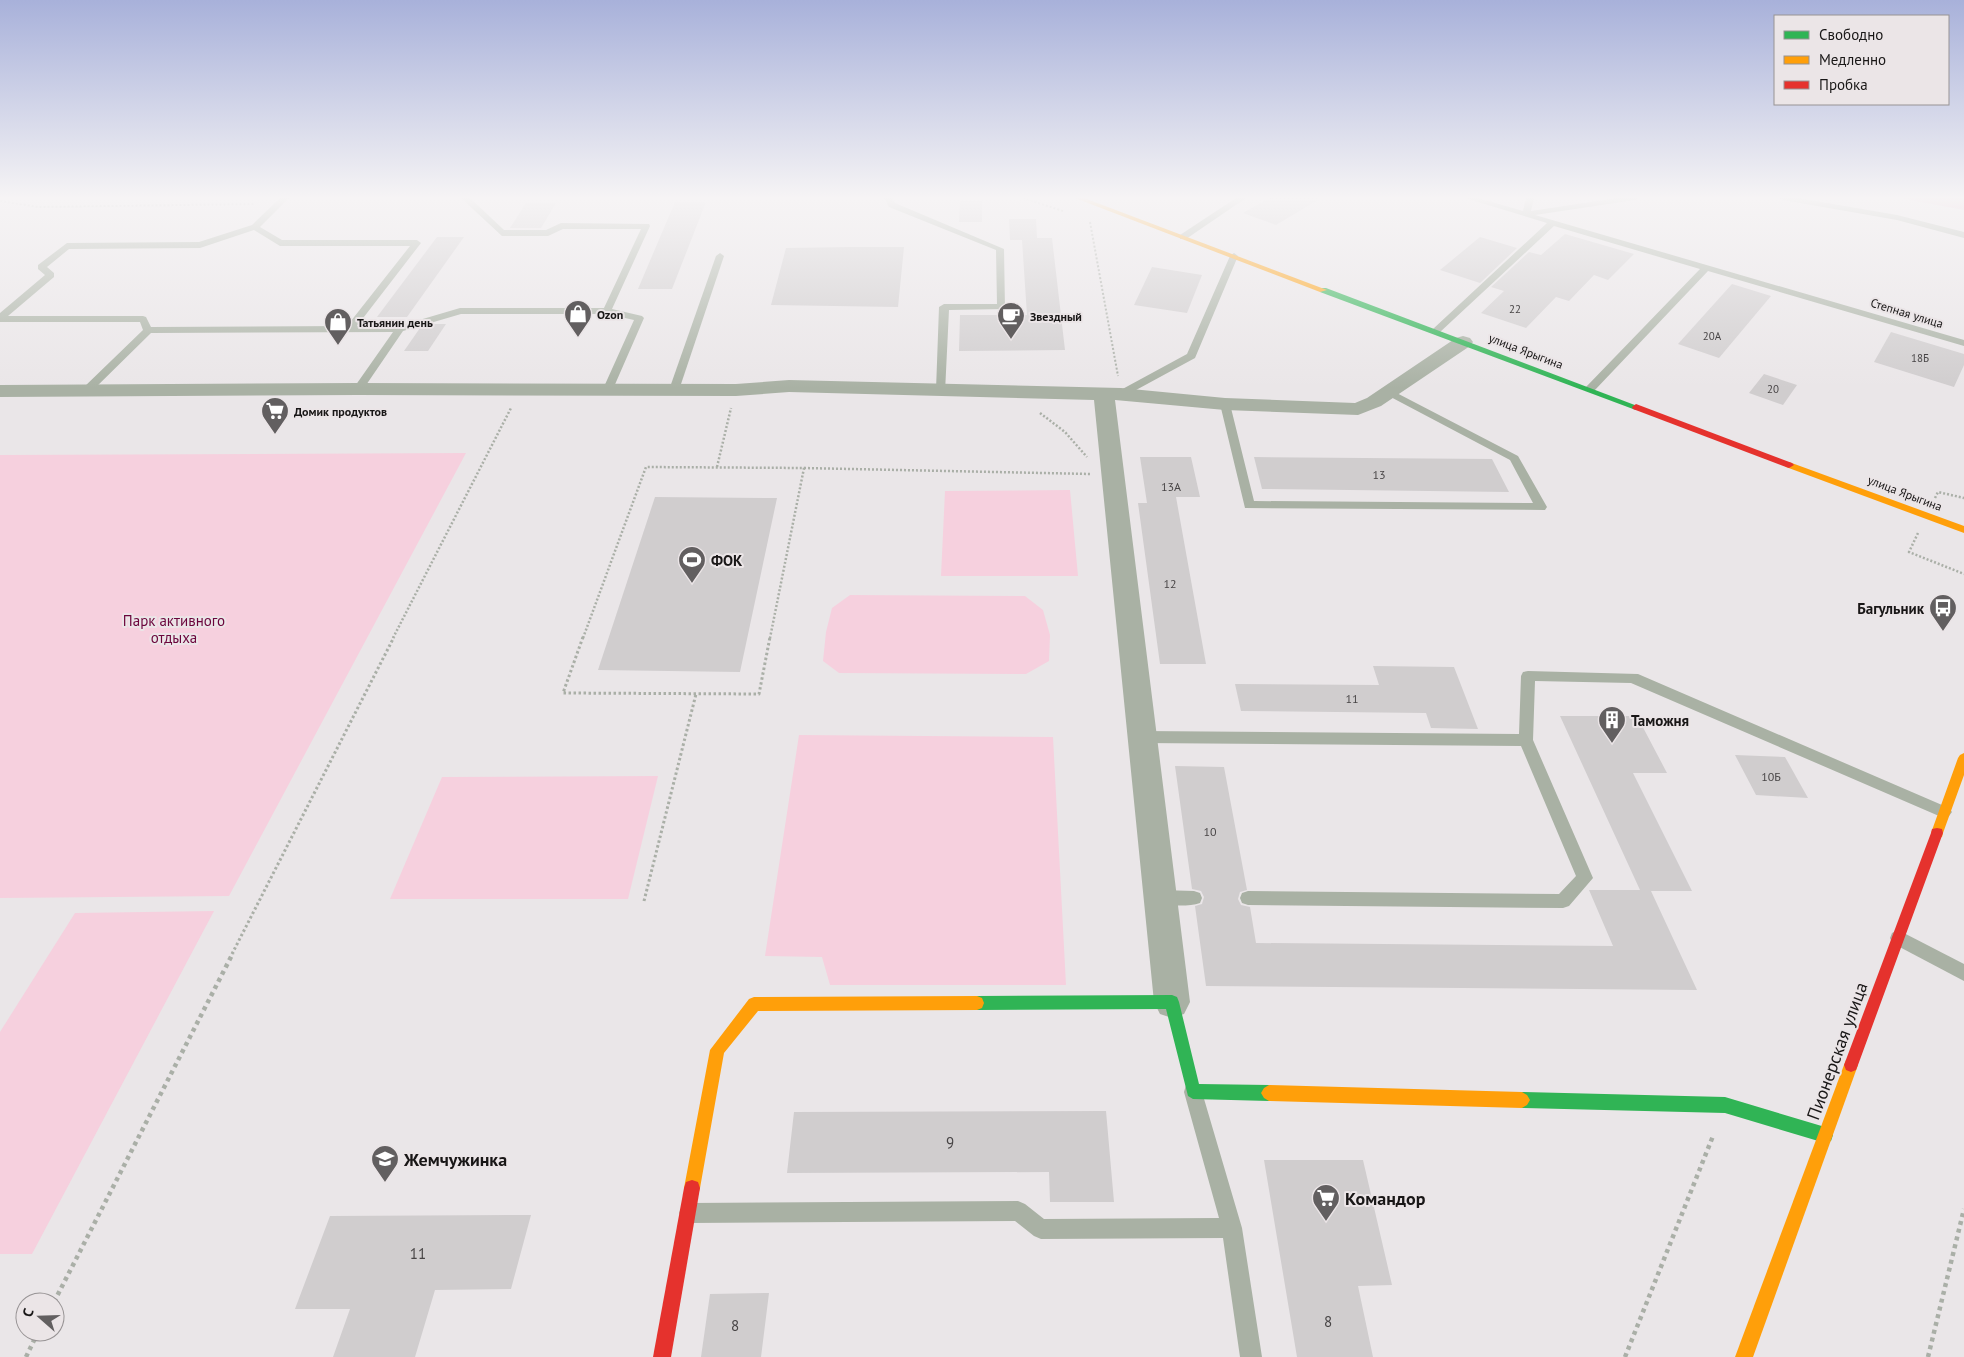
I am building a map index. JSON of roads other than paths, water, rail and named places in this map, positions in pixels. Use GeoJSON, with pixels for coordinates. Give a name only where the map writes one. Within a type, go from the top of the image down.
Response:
{"type":"FeatureCollection","features":[{"type":"Feature","properties":{"kind":"street","name":"улица Ярыгина"},"geometry":{"type":"LineString","coordinates":[[1248,261],[1964,530]]}},
{"type":"Feature","properties":{"kind":"street"},"geometry":{"type":"LineString","coordinates":[[3,394],[86,390],[736,390],[790,386],[1112,394],[1226,404],[1358,409],[1374,402],[1463,342]]}},
{"type":"Feature","properties":{"kind":"street"},"geometry":{"type":"LineString","coordinates":[[1112,394],[1113,475],[1172,1002],[1193,1091],[1725,1105],[1825,1135]]}},
{"type":"Feature","properties":{"kind":"street","name":"Пионерская улица"},"geometry":{"type":"LineString","coordinates":[[1744,1357],[1964,758]]}},
{"type":"Feature","properties":{"kind":"street"},"geometry":{"type":"LineString","coordinates":[[662,1357],[717,1050],[754,1004],[1172,1002]]}},
{"type":"Feature","properties":{"kind":"lane"},"geometry":{"type":"LineString","coordinates":[[0,319],[52,275],[41,268],[49,261]]}},
{"type":"Feature","properties":{"kind":"lane"},"geometry":{"type":"LineString","coordinates":[[350,329],[403,261]]}},
{"type":"Feature","properties":{"kind":"lane"},"geometry":{"type":"LineString","coordinates":[[607,311],[630,261]]}},
{"type":"Feature","properties":{"kind":"lane"},"geometry":{"type":"LineString","coordinates":[[674,390],[718,261]]}},
{"type":"Feature","properties":{"kind":"lane"},"geometry":{"type":"LineString","coordinates":[[941,390],[944,307],[1002,307],[1000,261]]}},
{"type":"Feature","properties":{"kind":"lane"},"geometry":{"type":"LineString","coordinates":[[1112,394],[1191,356],[1232,261]]}},
{"type":"Feature","properties":{"kind":"lane"},"geometry":{"type":"LineString","coordinates":[[1436,332],[1511,261]]}},
{"type":"Feature","properties":{"kind":"lane","name":"Степная улица"},"geometry":{"type":"LineString","coordinates":[[1688,261],[1964,344]]}},
{"type":"Feature","properties":{"kind":"lane"},"geometry":{"type":"LineString","coordinates":[[1590,389],[1707,267]]}},
{"type":"Feature","properties":{"kind":"lane"},"geometry":{"type":"LineString","coordinates":[[86,390],[148,330],[400,329],[460,311],[607,311],[639,318],[608,389]]}},
{"type":"Feature","properties":{"kind":"lane"},"geometry":{"type":"LineString","coordinates":[[0,319],[143,319],[148,330]]}},
{"type":"Feature","properties":{"kind":"lane"},"geometry":{"type":"LineString","coordinates":[[358,389],[400,329]]}},
{"type":"Feature","properties":{"kind":"lane"},"geometry":{"type":"LineString","coordinates":[[1226,404],[1250,504],[1541,508],[1514,458],[1389,392]]}},
{"type":"Feature","properties":{"kind":"lane"},"geometry":{"type":"LineString","coordinates":[[1248,898],[1562,901],[1585,878],[1526,740],[1528,676],[1633,678],[1944,812]]}},
{"type":"Feature","properties":{"kind":"lane"},"geometry":{"type":"LineString","coordinates":[[1142,737],[1526,740]]}},
{"type":"Feature","properties":{"kind":"lane"},"geometry":{"type":"LineString","coordinates":[[1160,897],[1194,898]]}},
{"type":"Feature","properties":{"kind":"lane"},"geometry":{"type":"LineString","coordinates":[[1898,938],[1964,973]]}},
{"type":"Feature","properties":{"kind":"lane"},"geometry":{"type":"LineString","coordinates":[[1193,1091],[1232,1228],[1251,1357]]}},
{"type":"Feature","properties":{"kind":"lane"},"geometry":{"type":"LineString","coordinates":[[687,1213],[1018,1211],[1041,1229],[1232,1228]]}},
{"type":"Feature","properties":{"kind":"place","name":"Ozon"},"geometry":{"type":"Point","coordinates":[578,338]}},
{"type":"Feature","properties":{"kind":"place","name":"Звездный"},"geometry":{"type":"Point","coordinates":[1011,340]}},
{"type":"Feature","properties":{"kind":"place","name":"Татьянин день"},"geometry":{"type":"Point","coordinates":[338,346]}},
{"type":"Feature","properties":{"kind":"place","name":"Домик продуктов"},"geometry":{"type":"Point","coordinates":[275,435]}},
{"type":"Feature","properties":{"kind":"place","name":"ФОК"},"geometry":{"type":"Point","coordinates":[692,584]}},
{"type":"Feature","properties":{"kind":"place","name":"Багульник"},"geometry":{"type":"Point","coordinates":[1943,632]}},
{"type":"Feature","properties":{"kind":"place","name":"Таможня"},"geometry":{"type":"Point","coordinates":[1612,744]}},
{"type":"Feature","properties":{"kind":"place","name":"Жемчужинка"},"geometry":{"type":"Point","coordinates":[385,1183]}},
{"type":"Feature","properties":{"kind":"place","name":"Командор"},"geometry":{"type":"Point","coordinates":[1326,1222]}},
{"type":"Feature","properties":{"kind":"park label","name":"Парк активного отдыха"},"geometry":{"type":"Point","coordinates":[174,628]}}]}
